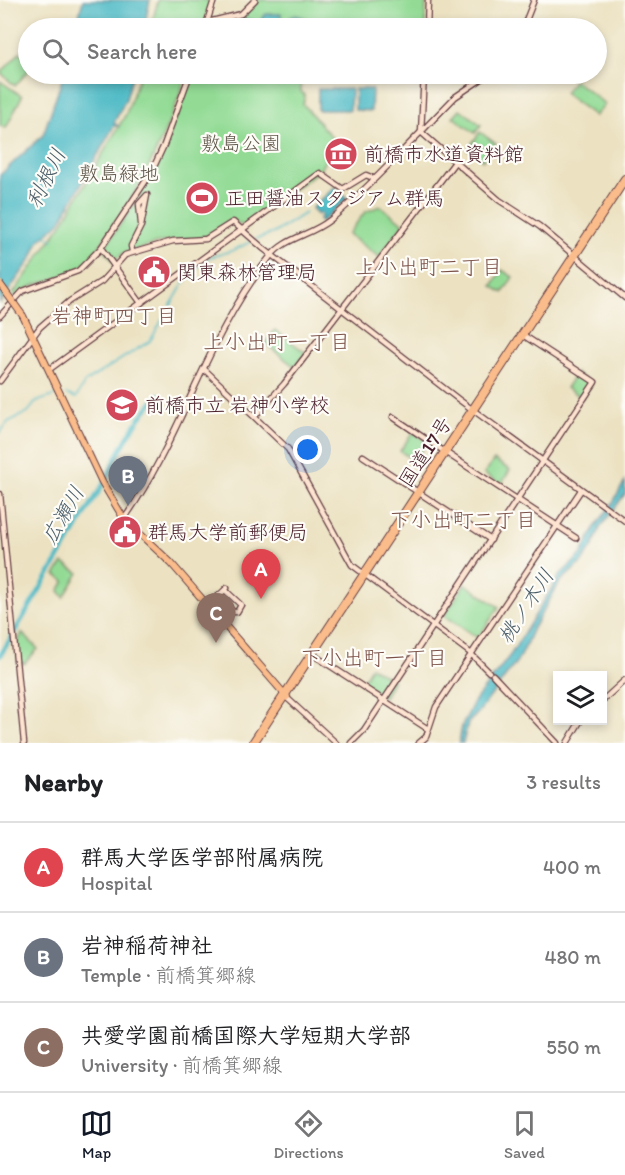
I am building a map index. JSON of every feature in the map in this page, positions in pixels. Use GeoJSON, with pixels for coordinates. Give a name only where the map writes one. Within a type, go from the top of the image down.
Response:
{"type":"FeatureCollection","features":[{"type":"Feature","properties":{"kind":"highway","name":"国道17号"},"geometry":{"type":"LineString","coordinates":[[255,743],[625,179]]}},
{"type":"Feature","properties":{"kind":"highway","name":"国道17号"},"geometry":{"type":"LineString","coordinates":[[576,256],[625,185]]}},
{"type":"Feature","properties":{"kind":"main road"},"geometry":{"type":"LineString","coordinates":[[0,284],[33,334],[104,484],[124,519],[164,556],[286,697]]}},
{"type":"Feature","properties":{"kind":"main road"},"geometry":{"type":"LineString","coordinates":[[0,290],[22,317]]}},
{"type":"Feature","properties":{"kind":"street"},"geometry":{"type":"LineString","coordinates":[[209,18],[214,0]]}},
{"type":"Feature","properties":{"kind":"street"},"geometry":{"type":"LineString","coordinates":[[224,18],[241,14],[255,0]]}},
{"type":"Feature","properties":{"kind":"street"},"geometry":{"type":"LineString","coordinates":[[427,18],[428,0]]}},
{"type":"Feature","properties":{"kind":"street"},"geometry":{"type":"LineString","coordinates":[[527,18],[534,0]]}},
{"type":"Feature","properties":{"kind":"street"},"geometry":{"type":"LineString","coordinates":[[0,316],[24,291],[78,271],[101,248],[151,173],[186,84]]}},
{"type":"Feature","properties":{"kind":"street"},"geometry":{"type":"LineString","coordinates":[[421,132],[423,84]]}},
{"type":"Feature","properties":{"kind":"street"},"geometry":{"type":"LineString","coordinates":[[124,519],[140,499],[167,449],[219,334],[252,279],[271,255],[286,242],[329,221],[455,97],[474,84]]}},
{"type":"Feature","properties":{"kind":"street"},"geometry":{"type":"LineString","coordinates":[[421,132],[503,204],[536,223],[625,298]]}},
{"type":"Feature","properties":{"kind":"street"},"geometry":{"type":"LineString","coordinates":[[255,416],[283,385],[455,162]]}},
{"type":"Feature","properties":{"kind":"street"},"geometry":{"type":"LineString","coordinates":[[50,369],[320,173],[343,189],[366,175],[373,178]]}},
{"type":"Feature","properties":{"kind":"street"},"geometry":{"type":"LineString","coordinates":[[132,251],[131,246],[140,233],[147,195],[139,204],[141,224]]}},
{"type":"Feature","properties":{"kind":"street"},"geometry":{"type":"LineString","coordinates":[[0,381],[33,334],[61,308],[102,281],[132,251],[173,241],[206,239],[233,222],[271,255],[474,411],[625,520]]}},
{"type":"Feature","properties":{"kind":"street"},"geometry":{"type":"LineString","coordinates":[[101,248],[141,303]]}},
{"type":"Feature","properties":{"kind":"street"},"geometry":{"type":"LineString","coordinates":[[351,743],[383,700],[595,382],[524,335]]}},
{"type":"Feature","properties":{"kind":"street"},"geometry":{"type":"LineString","coordinates":[[204,369],[288,449],[351,563],[471,654],[558,743]]}},
{"type":"Feature","properties":{"kind":"street"},"geometry":{"type":"LineString","coordinates":[[393,417],[576,538]]}},
{"type":"Feature","properties":{"kind":"street"},"geometry":{"type":"LineString","coordinates":[[363,456],[491,540]]}},
{"type":"Feature","properties":{"kind":"street"},"geometry":{"type":"LineString","coordinates":[[419,743],[425,738],[436,707],[581,490]]}},
{"type":"Feature","properties":{"kind":"street"},"geometry":{"type":"LineString","coordinates":[[0,494],[24,743]]}},
{"type":"Feature","properties":{"kind":"street"},"geometry":{"type":"LineString","coordinates":[[208,605],[218,596],[226,589],[241,604],[237,612],[232,611],[218,596]]}},
{"type":"Feature","properties":{"kind":"street"},"geometry":{"type":"LineString","coordinates":[[314,655],[428,729]]}},
{"type":"Feature","properties":{"kind":"street"},"geometry":{"type":"LineString","coordinates":[[607,697],[625,680]]}},
{"type":"Feature","properties":{"kind":"street"},"geometry":{"type":"LineString","coordinates":[[286,697],[336,743]]}},
{"type":"Feature","properties":{"kind":"street"},"geometry":{"type":"LineString","coordinates":[[567,743],[578,725]]}},
{"type":"Feature","properties":{"kind":"green space"},"geometry":{"type":"Polygon","coordinates":[[[158,0],[212,0],[207,18],[154,18],[158,0]]]}},
{"type":"Feature","properties":{"kind":"green space"},"geometry":{"type":"Polygon","coordinates":[[[256,0],[426,0],[425,18],[233,18],[249,11],[256,0]]]}},
{"type":"Feature","properties":{"kind":"green space"},"geometry":{"type":"Polygon","coordinates":[[[18,54],[18,83],[15,86],[1,73],[18,54]]]}},
{"type":"Feature","properties":{"kind":"green space"},"geometry":{"type":"Polygon","coordinates":[[[0,81],[22,96],[6,128],[0,126],[0,81]]]}},
{"type":"Feature","properties":{"kind":"green space","name":"敷島緑地"},"geometry":{"type":"Polygon","coordinates":[[[136,84],[183,84],[164,135],[145,175],[92,257],[77,270],[32,286],[15,297],[13,294],[62,224],[126,114],[136,84]]]}},
{"type":"Feature","properties":{"kind":"green space","name":"敷島公園"},"geometry":{"type":"Polygon","coordinates":[[[188,84],[300,84],[301,91],[305,96],[303,104],[335,141],[320,170],[244,226],[232,220],[202,239],[162,242],[124,253],[113,261],[105,251],[106,245],[140,196],[158,164],[188,84]]]}},
{"type":"Feature","properties":{"kind":"green space"},"geometry":{"type":"Polygon","coordinates":[[[571,84],[579,84],[605,104],[595,116],[564,93],[571,84]]]}},
{"type":"Feature","properties":{"kind":"green space"},"geometry":{"type":"Polygon","coordinates":[[[460,109],[481,125],[475,133],[453,117],[460,109]]]}},
{"type":"Feature","properties":{"kind":"green space"},"geometry":{"type":"Polygon","coordinates":[[[480,132],[496,144],[483,160],[468,149],[480,132]]]}},
{"type":"Feature","properties":{"kind":"green space"},"geometry":{"type":"Polygon","coordinates":[[[380,206],[404,224],[379,257],[348,234],[365,212],[380,206]]]}},
{"type":"Feature","properties":{"kind":"green space"},"geometry":{"type":"Polygon","coordinates":[[[502,270],[513,277],[503,293],[492,286],[502,270]]]}},
{"type":"Feature","properties":{"kind":"green space"},"geometry":{"type":"Polygon","coordinates":[[[275,330],[306,353],[295,367],[265,343],[275,330]]]}},
{"type":"Feature","properties":{"kind":"green space"},"geometry":{"type":"Polygon","coordinates":[[[576,373],[592,384],[582,398],[566,388],[576,373]]]}},
{"type":"Feature","properties":{"kind":"green space"},"geometry":{"type":"Polygon","coordinates":[[[413,432],[427,442],[415,461],[400,451],[413,432]]]}},
{"type":"Feature","properties":{"kind":"green space"},"geometry":{"type":"Polygon","coordinates":[[[494,460],[510,470],[501,485],[484,474],[494,460]]]}},
{"type":"Feature","properties":{"kind":"green space"},"geometry":{"type":"Polygon","coordinates":[[[63,563],[79,573],[64,597],[59,591],[65,581],[55,575],[63,563]]]}},
{"type":"Feature","properties":{"kind":"green space"},"geometry":{"type":"Polygon","coordinates":[[[465,584],[499,607],[478,638],[444,616],[465,584]]]}},
{"type":"Feature","properties":{"kind":"green space"},"geometry":{"type":"Polygon","coordinates":[[[22,633],[38,649],[24,664],[18,662],[17,654],[22,633]]]}},
{"type":"Feature","properties":{"kind":"green space"},"geometry":{"type":"Polygon","coordinates":[[[371,667],[393,680],[384,697],[361,684],[371,667]]]}},
{"type":"Feature","properties":{"kind":"water"},"geometry":{"type":"Polygon","coordinates":[[[83,0],[150,0],[146,18],[78,18],[83,0]]]}},
{"type":"Feature","properties":{"kind":"water"},"geometry":{"type":"Polygon","coordinates":[[[266,14],[281,14],[281,18],[262,18],[266,14]]]}},
{"type":"Feature","properties":{"kind":"water"},"geometry":{"type":"Polygon","coordinates":[[[295,15],[306,18],[290,18],[295,15]]]}},
{"type":"Feature","properties":{"kind":"water","name":"利根川"},"geometry":{"type":"Polygon","coordinates":[[[61,84],[130,84],[126,99],[114,123],[118,126],[114,126],[60,222],[39,241],[32,258],[0,303],[0,175],[43,135],[61,84]]]}},
{"type":"Feature","properties":{"kind":"water"},"geometry":{"type":"Polygon","coordinates":[[[318,89],[351,89],[350,110],[318,110],[318,89]]]}},
{"type":"Feature","properties":{"kind":"water"},"geometry":{"type":"Polygon","coordinates":[[[355,89],[372,89],[371,111],[355,110],[355,89]]]}},
{"type":"Feature","properties":{"kind":"water"},"geometry":{"type":"Polygon","coordinates":[[[335,187],[347,199],[321,222],[319,219],[322,216],[320,213],[317,215],[312,208],[335,187]]]}},
{"type":"Feature","properties":{"kind":"water"},"geometry":{"type":"Polygon","coordinates":[[[625,481],[625,494],[600,528],[593,546],[582,562],[560,582],[533,628],[521,656],[468,723],[463,743],[459,743],[462,726],[474,702],[511,654],[560,575],[581,555],[596,526],[625,481]]]}},
{"type":"Feature","properties":{"kind":"waterway"},"geometry":{"type":"LineString","coordinates":[[256,239],[274,233],[305,213]]}},
{"type":"Feature","properties":{"kind":"waterway"},"geometry":{"type":"LineString","coordinates":[[46,235],[53,240]]}},
{"type":"Feature","properties":{"kind":"waterway"},"geometry":{"type":"LineString","coordinates":[[66,394],[76,398],[85,382],[150,341],[185,281],[207,258],[234,250],[252,241]]}},
{"type":"Feature","properties":{"kind":"waterway"},"geometry":{"type":"LineString","coordinates":[[0,433],[8,422],[28,412],[36,402],[56,395]]}},
{"type":"Feature","properties":{"kind":"waterway","name":"広瀬川"},"geometry":{"type":"LineString","coordinates":[[0,656],[107,478],[130,434],[143,413],[159,395]]}},
{"type":"Feature","properties":{"kind":"place","name":"前橋市水道資料館"},"geometry":{"type":"Point","coordinates":[341,154]}},
{"type":"Feature","properties":{"kind":"place","name":"正田醤油スタジアム群馬"},"geometry":{"type":"Point","coordinates":[202,198]}},
{"type":"Feature","properties":{"kind":"place","name":"関東森林管理局"},"geometry":{"type":"Point","coordinates":[154,272]}},
{"type":"Feature","properties":{"kind":"place","name":"前橋市立 岩神小学校"},"geometry":{"type":"Point","coordinates":[122,405]}},
{"type":"Feature","properties":{"kind":"place","name":"岩神稲荷神社"},"geometry":{"type":"Point","coordinates":[128,506]}},
{"type":"Feature","properties":{"kind":"place","name":"群馬大学前郵便局"},"geometry":{"type":"Point","coordinates":[125,532]}},
{"type":"Feature","properties":{"kind":"place","name":"群馬大学医学部附属病院"},"geometry":{"type":"Point","coordinates":[261,599]}},
{"type":"Feature","properties":{"kind":"place","name":"共愛学園前橋国際大学短期大学部"},"geometry":{"type":"Point","coordinates":[216,643]}},
{"type":"Feature","properties":{"kind":"district","name":"上小出町二丁目"},"geometry":{"type":"Point","coordinates":[429,267]}},
{"type":"Feature","properties":{"kind":"district","name":"岩神町四丁目"},"geometry":{"type":"Point","coordinates":[114,316]}},
{"type":"Feature","properties":{"kind":"district","name":"上小出町一丁目"},"geometry":{"type":"Point","coordinates":[277,342]}},
{"type":"Feature","properties":{"kind":"district","name":"下小出町二丁目"},"geometry":{"type":"Point","coordinates":[463,520]}},
{"type":"Feature","properties":{"kind":"district","name":"下小出町一丁目"},"geometry":{"type":"Point","coordinates":[374,658]}},
{"type":"Feature","properties":{"kind":"water label","name":"桃ノ木川"},"geometry":{"type":"Point","coordinates":[526,606]}}]}
